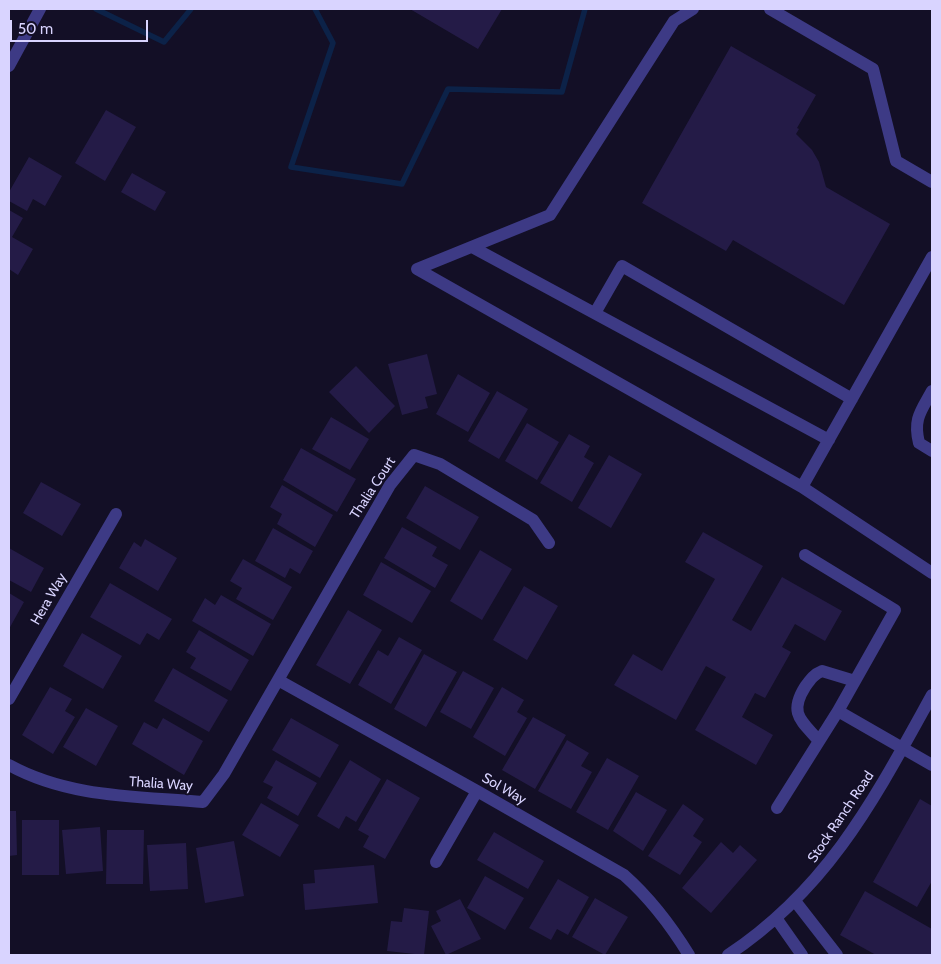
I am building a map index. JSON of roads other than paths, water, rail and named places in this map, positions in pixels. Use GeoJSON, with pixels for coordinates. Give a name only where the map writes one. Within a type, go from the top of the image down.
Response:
{"type":"FeatureCollection","features":[{"type":"Feature","properties":{"kind":"street"},"geometry":{"type":"LineString","coordinates":[[9,66],[40,9]]}},
{"type":"Feature","properties":{"kind":"street"},"geometry":{"type":"LineString","coordinates":[[693,9],[674,21],[550,215],[417,270],[802,488],[932,573]]}},
{"type":"Feature","properties":{"kind":"street"},"geometry":{"type":"LineString","coordinates":[[770,9],[873,69],[896,161],[932,182]]}},
{"type":"Feature","properties":{"kind":"street"},"geometry":{"type":"LineString","coordinates":[[472,247],[829,440]]}},
{"type":"Feature","properties":{"kind":"street"},"geometry":{"type":"LineString","coordinates":[[802,488],[932,257]]}},
{"type":"Feature","properties":{"kind":"street"},"geometry":{"type":"LineString","coordinates":[[595,314],[622,266],[852,399]]}},
{"type":"Feature","properties":{"kind":"street"},"geometry":{"type":"LineString","coordinates":[[932,391],[916,420],[915,430],[919,444],[932,451]]}},
{"type":"Feature","properties":{"kind":"street","name":"Thalia Court"},"geometry":{"type":"LineString","coordinates":[[278,680],[390,485],[414,455],[440,464],[533,520],[549,543]]}},
{"type":"Feature","properties":{"kind":"street","name":"Hera Way"},"geometry":{"type":"LineString","coordinates":[[9,699],[116,514]]}},
{"type":"Feature","properties":{"kind":"street"},"geometry":{"type":"LineString","coordinates":[[777,808],[838,711],[896,610],[805,555]]}},
{"type":"Feature","properties":{"kind":"street"},"geometry":{"type":"LineString","coordinates":[[819,741],[797,714],[796,704],[803,690],[812,676],[822,671],[855,681]]}},
{"type":"Feature","properties":{"kind":"street","name":"Thalia Way"},"geometry":{"type":"LineString","coordinates":[[9,765],[30,777],[76,790],[138,799],[202,802],[224,774],[278,680]]}},
{"type":"Feature","properties":{"kind":"street","name":"Sol Way"},"geometry":{"type":"LineString","coordinates":[[278,680],[477,790],[624,875],[644,892],[667,920],[688,955]]}},
{"type":"Feature","properties":{"kind":"street","name":"Stock Ranch Road"},"geometry":{"type":"LineString","coordinates":[[728,955],[776,918],[817,879],[847,840],[932,695]]}},
{"type":"Feature","properties":{"kind":"street"},"geometry":{"type":"LineString","coordinates":[[838,711],[932,765]]}},
{"type":"Feature","properties":{"kind":"street"},"geometry":{"type":"LineString","coordinates":[[436,862],[477,790]]}},
{"type":"Feature","properties":{"kind":"street"},"geometry":{"type":"LineString","coordinates":[[795,901],[837,955]]}},
{"type":"Feature","properties":{"kind":"street"},"geometry":{"type":"LineString","coordinates":[[776,918],[802,955]]}},
{"type":"Feature","properties":{"kind":"waterway"},"geometry":{"type":"LineString","coordinates":[[96,9],[164,42],[191,9]]}},
{"type":"Feature","properties":{"kind":"waterway"},"geometry":{"type":"LineString","coordinates":[[315,9],[333,43],[291,167],[402,184],[448,89],[562,92],[585,9]]}}]}
